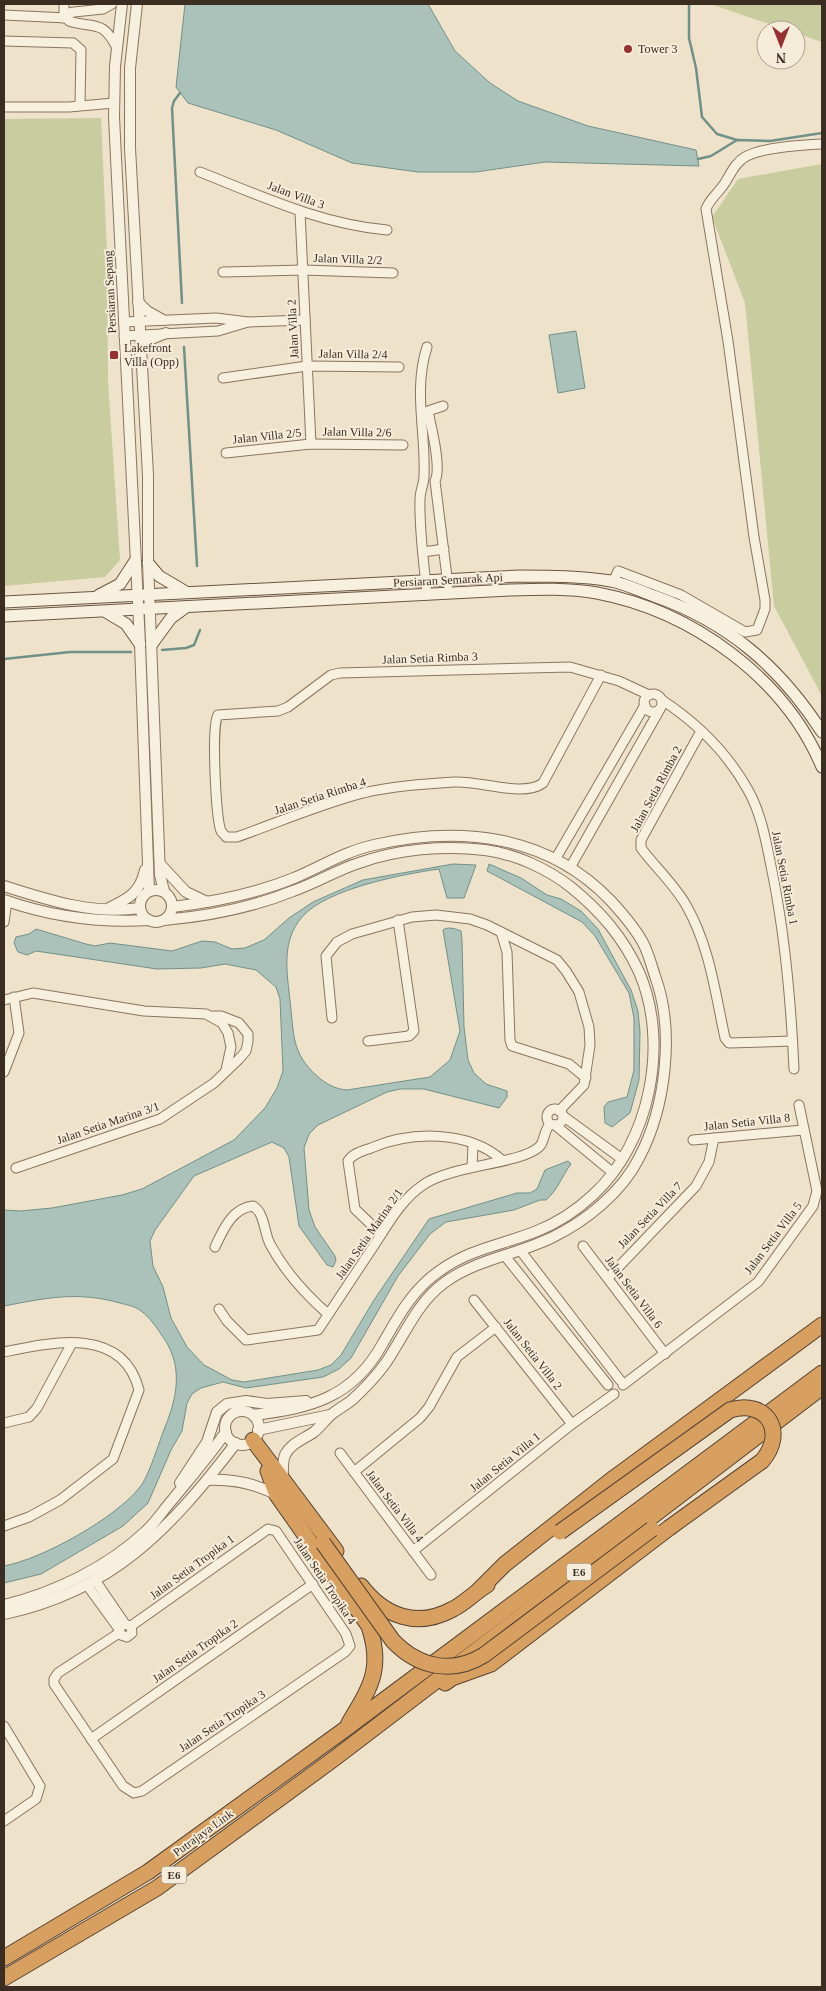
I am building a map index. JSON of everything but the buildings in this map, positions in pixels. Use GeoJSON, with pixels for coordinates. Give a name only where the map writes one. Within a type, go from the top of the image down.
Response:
{"type":"FeatureCollection","features":[{"type":"Feature","properties":{"kind":"highway"},"geometry":{"type":"LineString","coordinates":[[248,1440],[283,1480],[372,1600],[385,1610],[406,1617],[430,1617],[454,1609],[478,1590],[505,1564],[614,1478],[822,1325]]}},
{"type":"Feature","properties":{"kind":"highway","name":"E6"},"geometry":{"type":"LineString","coordinates":[[344,1730],[822,1373]]}},
{"type":"Feature","properties":{"kind":"highway","name":"E6"},"geometry":{"type":"LineString","coordinates":[[365,1735],[822,1387]]}},
{"type":"Feature","properties":{"kind":"highway"},"geometry":{"type":"LineString","coordinates":[[365,1735],[396,1720],[452,1678],[492,1664],[668,1528],[762,1461],[770,1452],[773,1444],[773,1430],[764,1415],[749,1407],[730,1410],[560,1532],[509,1572],[478,1590]]}},
{"type":"Feature","properties":{"kind":"highway"},"geometry":{"type":"LineString","coordinates":[[248,1440],[268,1471],[323,1543],[393,1641],[404,1653],[433,1666],[458,1666],[474,1661],[499,1644],[652,1529],[734,1464],[747,1444]]}},
{"type":"Feature","properties":{"kind":"highway"},"geometry":{"type":"LineString","coordinates":[[268,1471],[277,1495],[369,1626],[374,1639],[376,1660],[373,1681],[344,1730]]}},
{"type":"Feature","properties":{"kind":"highway","name":"Putrajaya Link"},"geometry":{"type":"LineString","coordinates":[[4,1958],[148,1872],[344,1730]]}},
{"type":"Feature","properties":{"kind":"highway","name":"Putrajaya Link"},"geometry":{"type":"LineString","coordinates":[[4,1978],[157,1888],[365,1735]]}},
{"type":"Feature","properties":{"kind":"main road"},"geometry":{"type":"LineString","coordinates":[[90,598],[116,588],[124,580],[135,561]]}},
{"type":"Feature","properties":{"kind":"main road"},"geometry":{"type":"LineString","coordinates":[[148,563],[159,576],[188,593]]}},
{"type":"Feature","properties":{"kind":"main road","name":"Persiaran Semarak Api"},"geometry":{"type":"LineString","coordinates":[[4,602],[560,576],[613,582],[677,604],[725,629],[770,666],[802,701],[822,732]]}},
{"type":"Feature","properties":{"kind":"main road","name":"Persiaran Semarak Api"},"geometry":{"type":"LineString","coordinates":[[4,616],[545,589],[598,594],[671,617],[697,631],[725,650],[770,688],[788,707],[812,742],[822,768]]}},
{"type":"Feature","properties":{"kind":"main road"},"geometry":{"type":"LineString","coordinates":[[104,611],[126,624],[146,644],[171,618],[186,607]]}},
{"type":"Feature","properties":{"kind":"street"},"geometry":{"type":"LineString","coordinates":[[64,4],[65,18]]}},
{"type":"Feature","properties":{"kind":"street"},"geometry":{"type":"LineString","coordinates":[[65,18],[70,13],[103,9],[112,4]]}},
{"type":"Feature","properties":{"kind":"street","name":"Persiaran Sepang"},"geometry":{"type":"LineString","coordinates":[[122,4],[114,104],[137,596],[138,610],[146,644]]}},
{"type":"Feature","properties":{"kind":"street"},"geometry":{"type":"LineString","coordinates":[[137,4],[130,68],[130,107],[139,335],[148,475],[150,609],[146,644],[149,891]]}},
{"type":"Feature","properties":{"kind":"street"},"geometry":{"type":"LineString","coordinates":[[4,15],[65,18],[74,23],[100,27],[112,38],[117,48]]}},
{"type":"Feature","properties":{"kind":"street"},"geometry":{"type":"LineString","coordinates":[[4,41],[73,43],[81,50],[80,104]]}},
{"type":"Feature","properties":{"kind":"street"},"geometry":{"type":"LineString","coordinates":[[4,107],[69,107],[80,104],[114,104]]}},
{"type":"Feature","properties":{"kind":"street"},"geometry":{"type":"LineString","coordinates":[[613,582],[618,571],[681,594],[745,632],[757,630],[765,609],[765,600],[754,538],[728,341],[706,209],[710,200],[723,186],[727,175],[746,156],[787,147],[822,144]]}},
{"type":"Feature","properties":{"kind":"street","name":"Jalan Villa 3"},"geometry":{"type":"LineString","coordinates":[[200,172],[300,212],[341,224],[387,230]]}},
{"type":"Feature","properties":{"kind":"street","name":"Jalan Villa 2"},"geometry":{"type":"LineString","coordinates":[[300,212],[311,444]]}},
{"type":"Feature","properties":{"kind":"street","name":"Jalan Villa 2/2"},"geometry":{"type":"LineString","coordinates":[[223,272],[302,270],[393,273]]}},
{"type":"Feature","properties":{"kind":"street"},"geometry":{"type":"LineString","coordinates":[[138,302],[147,311],[163,320]]}},
{"type":"Feature","properties":{"kind":"street"},"geometry":{"type":"LineString","coordinates":[[124,322],[216,318],[248,322],[305,320]]}},
{"type":"Feature","properties":{"kind":"street"},"geometry":{"type":"LineString","coordinates":[[124,336],[218,330],[248,322]]}},
{"type":"Feature","properties":{"kind":"street"},"geometry":{"type":"LineString","coordinates":[[140,353],[149,340],[166,333]]}},
{"type":"Feature","properties":{"kind":"street"},"geometry":{"type":"LineString","coordinates":[[427,347],[420,417],[424,478],[420,496],[427,594]]}},
{"type":"Feature","properties":{"kind":"street","name":"Jalan Villa 2/4"},"geometry":{"type":"LineString","coordinates":[[223,378],[307,366],[399,367]]}},
{"type":"Feature","properties":{"kind":"street"},"geometry":{"type":"LineString","coordinates":[[443,406],[428,411],[438,476],[435,481],[449,593]]}},
{"type":"Feature","properties":{"kind":"street","name":"Jalan Villa 2/6"},"geometry":{"type":"LineString","coordinates":[[311,444],[403,445]]}},
{"type":"Feature","properties":{"kind":"street","name":"Jalan Villa 2/5"},"geometry":{"type":"LineString","coordinates":[[226,453],[311,444]]}},
{"type":"Feature","properties":{"kind":"street"},"geometry":{"type":"LineString","coordinates":[[424,478],[435,481]]}},
{"type":"Feature","properties":{"kind":"street"},"geometry":{"type":"LineString","coordinates":[[423,552],[444,549]]}},
{"type":"Feature","properties":{"kind":"street"},"geometry":{"type":"LineString","coordinates":[[146,644],[160,864],[164,891],[170,898],[172,907],[164,920]]}},
{"type":"Feature","properties":{"kind":"street","name":"Jalan Setia Rimba 3"},"geometry":{"type":"LineString","coordinates":[[218,715],[278,711],[288,707],[331,675],[340,673],[530,666],[570,667],[601,675],[649,695]]}},
{"type":"Feature","properties":{"kind":"street","name":"Jalan Setia Rimba 4"},"geometry":{"type":"LineString","coordinates":[[218,715],[214,726],[216,788],[221,831],[226,837],[238,837],[362,794],[408,785],[467,781],[525,790],[536,788],[543,783],[601,675]]}},
{"type":"Feature","properties":{"kind":"street"},"geometry":{"type":"LineString","coordinates":[[556,858],[645,706],[645,699],[649,695],[657,695],[661,705]]}},
{"type":"Feature","properties":{"kind":"street"},"geometry":{"type":"LineString","coordinates":[[645,706],[653,712],[661,705]]}},
{"type":"Feature","properties":{"kind":"street"},"geometry":{"type":"LineString","coordinates":[[571,866],[661,705]]}},
{"type":"Feature","properties":{"kind":"street","name":"Jalan Setia Rimba 1"},"geometry":{"type":"LineString","coordinates":[[661,705],[701,731],[725,755],[748,791],[765,835],[784,943],[794,1069]]}},
{"type":"Feature","properties":{"kind":"street","name":"Jalan Setia Rimba 2"},"geometry":{"type":"LineString","coordinates":[[701,731],[641,840],[641,848],[685,904],[699,930],[711,968],[723,1030],[728,1043],[792,1041]]}},
{"type":"Feature","properties":{"kind":"street"},"geometry":{"type":"LineString","coordinates":[[172,907],[209,903],[291,880],[372,845],[408,839],[448,836],[488,837],[519,844],[556,858],[571,866],[598,888],[620,911],[642,941],[657,981],[665,1027],[663,1085],[639,1158],[626,1177],[605,1201],[579,1222],[552,1238],[505,1256],[466,1268],[441,1285],[421,1305],[389,1358],[371,1382],[350,1402],[331,1415],[316,1430],[288,1451],[283,1459],[283,1480]]}},
{"type":"Feature","properties":{"kind":"street"},"geometry":{"type":"LineString","coordinates":[[564,843],[579,852]]}},
{"type":"Feature","properties":{"kind":"street"},"geometry":{"type":"LineString","coordinates":[[4,922],[6,901],[44,913],[94,921],[149,920],[159,922],[205,916],[230,912],[295,891],[362,862],[402,852],[448,848],[486,850],[543,869],[597,908],[620,937],[640,974],[650,1010],[652,1056],[649,1086],[643,1114],[634,1139],[622,1159],[595,1194],[557,1221],[538,1230],[488,1245],[465,1255],[431,1277],[410,1298],[381,1348],[353,1384],[326,1400],[292,1410],[253,1415],[242,1411],[230,1415],[225,1426],[226,1432],[208,1458],[147,1530],[111,1558],[52,1590],[4,1605]]}},
{"type":"Feature","properties":{"kind":"street"},"geometry":{"type":"LineString","coordinates":[[106,910],[132,896],[138,890],[148,854]]}},
{"type":"Feature","properties":{"kind":"street"},"geometry":{"type":"LineString","coordinates":[[160,864],[186,892],[209,903]]}},
{"type":"Feature","properties":{"kind":"street"},"geometry":{"type":"LineString","coordinates":[[4,886],[78,907],[106,910],[140,908]]}},
{"type":"Feature","properties":{"kind":"street"},"geometry":{"type":"LineString","coordinates":[[149,920],[140,908],[142,898],[149,891],[164,891]]}},
{"type":"Feature","properties":{"kind":"street"},"geometry":{"type":"LineString","coordinates":[[44,913],[48,900]]}},
{"type":"Feature","properties":{"kind":"street"},"geometry":{"type":"LineString","coordinates":[[332,1018],[326,956],[336,942],[352,934],[398,920],[428,916],[456,916],[470,919],[522,942],[557,960],[574,982],[589,1027],[589,1056],[586,1078],[580,1091],[561,1114],[560,1123],[553,1124]]}},
{"type":"Feature","properties":{"kind":"street"},"geometry":{"type":"LineString","coordinates":[[368,1041],[409,1036],[414,1031],[398,920]]}},
{"type":"Feature","properties":{"kind":"street"},"geometry":{"type":"LineString","coordinates":[[501,932],[507,952],[510,1040],[512,1046],[569,1064],[586,1078]]}},
{"type":"Feature","properties":{"kind":"street"},"geometry":{"type":"LineString","coordinates":[[507,952],[522,942]]}},
{"type":"Feature","properties":{"kind":"street"},"geometry":{"type":"LineString","coordinates":[[4,1072],[19,1033],[8,998],[37,994],[144,1011],[187,1012],[221,1016],[239,1023],[248,1034],[246,1051],[231,1047]]}},
{"type":"Feature","properties":{"kind":"street"},"geometry":{"type":"LineString","coordinates":[[213,1016],[227,1030],[231,1047],[226,1070]]}},
{"type":"Feature","properties":{"kind":"street","name":"Jalan Setia Marina 3/1"},"geometry":{"type":"LineString","coordinates":[[16,1168],[160,1119],[214,1083],[246,1051]]}},
{"type":"Feature","properties":{"kind":"street"},"geometry":{"type":"LineString","coordinates":[[569,1064],[589,1056]]}},
{"type":"Feature","properties":{"kind":"street","name":"Jalan Setia Villa 5"},"geometry":{"type":"LineString","coordinates":[[622,1382],[665,1354],[762,1278],[813,1206],[817,1191],[799,1105]]}},
{"type":"Feature","properties":{"kind":"street"},"geometry":{"type":"LineString","coordinates":[[612,1172],[553,1124],[548,1114],[553,1110],[561,1114],[622,1159]]}},
{"type":"Feature","properties":{"kind":"street","name":"Jalan Setia Marina 2/1"},"geometry":{"type":"LineString","coordinates":[[219,1309],[227,1321],[246,1340],[318,1330],[381,1234],[405,1201],[424,1184],[443,1175],[502,1160],[538,1148],[541,1145],[543,1133],[553,1124]]}},
{"type":"Feature","properties":{"kind":"street","name":"Jalan Setia Villa 8"},"geometry":{"type":"LineString","coordinates":[[693,1140],[803,1130]]}},
{"type":"Feature","properties":{"kind":"street"},"geometry":{"type":"LineString","coordinates":[[381,1234],[355,1209],[348,1161],[351,1158],[384,1142],[409,1136],[438,1137],[473,1145],[495,1154],[502,1160]]}},
{"type":"Feature","properties":{"kind":"street","name":"Jalan Setia Villa 7"},"geometry":{"type":"LineString","coordinates":[[608,1278],[696,1186],[708,1162],[714,1138]]}},
{"type":"Feature","properties":{"kind":"street"},"geometry":{"type":"LineString","coordinates":[[472,1167],[473,1145]]}},
{"type":"Feature","properties":{"kind":"street"},"geometry":{"type":"LineString","coordinates":[[214,1247],[228,1222],[239,1210],[253,1206],[261,1217],[267,1237],[288,1274],[328,1314]]}},
{"type":"Feature","properties":{"kind":"street","name":"Jalan Setia Villa 6"},"geometry":{"type":"LineString","coordinates":[[583,1246],[665,1354]]}},
{"type":"Feature","properties":{"kind":"street"},"geometry":{"type":"LineString","coordinates":[[505,1256],[608,1385],[609,1392],[614,1394],[622,1391],[622,1382],[520,1250]]}},
{"type":"Feature","properties":{"kind":"street","name":"Jalan Setia Villa 2"},"geometry":{"type":"LineString","coordinates":[[474,1300],[572,1424]]}},
{"type":"Feature","properties":{"kind":"street"},"geometry":{"type":"LineString","coordinates":[[354,1472],[420,1418],[430,1407],[457,1357],[496,1327]]}},
{"type":"Feature","properties":{"kind":"street"},"geometry":{"type":"LineString","coordinates":[[4,1423],[29,1417],[38,1408],[72,1343]]}},
{"type":"Feature","properties":{"kind":"street"},"geometry":{"type":"LineString","coordinates":[[4,1352],[38,1345],[94,1344],[110,1349],[119,1355],[136,1378],[139,1390],[137,1400],[113,1459],[60,1500],[29,1517],[4,1526]]}},
{"type":"Feature","properties":{"kind":"street"},"geometry":{"type":"LineString","coordinates":[[608,1385],[612,1379],[622,1382]]}},
{"type":"Feature","properties":{"kind":"street","name":"Jalan Setia Villa 1"},"geometry":{"type":"LineString","coordinates":[[413,1551],[572,1424],[614,1394]]}},
{"type":"Feature","properties":{"kind":"street"},"geometry":{"type":"LineString","coordinates":[[172,1500],[182,1480],[207,1442],[217,1412],[227,1404],[246,1401],[267,1404],[326,1400]]}},
{"type":"Feature","properties":{"kind":"street"},"geometry":{"type":"LineString","coordinates":[[4,1614],[54,1601],[126,1561],[160,1534],[207,1480],[248,1440],[258,1425],[253,1415]]}},
{"type":"Feature","properties":{"kind":"street"},"geometry":{"type":"LineString","coordinates":[[226,1432],[248,1440],[331,1415]]}},
{"type":"Feature","properties":{"kind":"street","name":"Jalan Setia Villa 4"},"geometry":{"type":"LineString","coordinates":[[340,1453],[431,1575]]}},
{"type":"Feature","properties":{"kind":"street"},"geometry":{"type":"LineString","coordinates":[[207,1480],[242,1482],[265,1488],[277,1495]]}},
{"type":"Feature","properties":{"kind":"street","name":"Jalan Setia Tropika 4"},"geometry":{"type":"LineString","coordinates":[[268,1529],[276,1531],[346,1634],[350,1646],[345,1652]]}},
{"type":"Feature","properties":{"kind":"street","name":"Jalan Setia Tropika 1"},"geometry":{"type":"LineString","coordinates":[[91,1738],[56,1687],[54,1679],[58,1673],[268,1529]]}},
{"type":"Feature","properties":{"kind":"street"},"geometry":{"type":"LineString","coordinates":[[91,1582],[123,1628]]}},
{"type":"Feature","properties":{"kind":"street","name":"Jalan Setia Tropika 2"},"geometry":{"type":"LineString","coordinates":[[91,1738],[313,1584]]}},
{"type":"Feature","properties":{"kind":"street","name":"Jalan Setia Tropika 3"},"geometry":{"type":"LineString","coordinates":[[91,1738],[115,1775],[128,1790],[134,1793],[142,1791],[345,1652]]}},
{"type":"Feature","properties":{"kind":"street"},"geometry":{"type":"LineString","coordinates":[[4,1726],[40,1786],[36,1799],[4,1821]]}},
{"type":"Feature","properties":{"kind":"green space"},"geometry":{"type":"Polygon","coordinates":[[[710,4],[822,4],[822,42],[806,36],[806,20],[757,20],[710,4]]]}},
{"type":"Feature","properties":{"kind":"green space"},"geometry":{"type":"Polygon","coordinates":[[[101,118],[107,253],[108,381],[120,560],[105,577],[4,586],[4,119],[101,118]]]}},
{"type":"Feature","properties":{"kind":"green space"},"geometry":{"type":"Polygon","coordinates":[[[822,164],[822,696],[774,606],[745,303],[712,217],[738,179],[822,164]]]}},
{"type":"Feature","properties":{"kind":"water"},"geometry":{"type":"Polygon","coordinates":[[[185,4],[428,4],[455,51],[490,83],[518,101],[588,126],[696,150],[699,166],[545,162],[476,172],[418,172],[352,163],[276,130],[188,103],[176,87],[185,4]]]}},
{"type":"Feature","properties":{"kind":"water"},"geometry":{"type":"Polygon","coordinates":[[[576,331],[585,388],[558,393],[549,335],[576,331]]]}},
{"type":"Feature","properties":{"kind":"water"},"geometry":{"type":"Polygon","coordinates":[[[453,864],[476,865],[464,898],[447,898],[439,869],[386,879],[346,891],[328,898],[313,907],[302,917],[295,926],[291,936],[287,957],[295,1042],[302,1059],[317,1076],[339,1089],[347,1090],[430,1077],[450,1060],[460,1031],[443,930],[450,928],[459,930],[461,931],[462,941],[464,1027],[468,1060],[474,1073],[486,1084],[507,1091],[507,1097],[499,1108],[424,1089],[400,1089],[387,1092],[318,1125],[309,1134],[304,1148],[309,1210],[315,1227],[335,1256],[336,1260],[333,1267],[327,1265],[299,1226],[289,1157],[284,1148],[272,1142],[194,1176],[155,1230],[150,1241],[153,1266],[163,1287],[171,1318],[187,1347],[204,1365],[232,1380],[244,1382],[318,1370],[331,1365],[341,1355],[374,1300],[429,1219],[517,1193],[530,1193],[537,1189],[545,1170],[568,1161],[571,1164],[546,1200],[540,1200],[514,1210],[446,1222],[430,1234],[398,1276],[351,1358],[339,1369],[323,1377],[246,1388],[223,1382],[201,1388],[192,1394],[187,1403],[182,1431],[171,1450],[148,1503],[123,1526],[41,1574],[4,1583],[4,1566],[38,1555],[77,1536],[114,1511],[140,1487],[150,1467],[173,1405],[176,1372],[171,1351],[165,1340],[145,1314],[136,1308],[90,1297],[48,1298],[4,1306],[4,1210],[20,1211],[52,1208],[122,1195],[142,1189],[234,1140],[265,1108],[277,1088],[283,1071],[280,999],[276,987],[256,970],[225,964],[201,968],[157,969],[36,951],[27,955],[18,952],[14,943],[16,937],[29,934],[36,929],[95,946],[110,943],[172,951],[202,941],[215,942],[232,949],[245,948],[264,940],[289,918],[313,902],[363,880],[453,864]]]}},
{"type":"Feature","properties":{"kind":"water"},"geometry":{"type":"Polygon","coordinates":[[[489,864],[521,878],[547,895],[561,899],[581,911],[598,929],[631,990],[638,1011],[640,1032],[639,1080],[630,1113],[612,1127],[605,1123],[604,1107],[608,1102],[627,1097],[634,1070],[634,1018],[629,993],[595,936],[582,922],[487,871],[489,864]]]}},
{"type":"Feature","properties":{"kind":"waterway"},"geometry":{"type":"LineString","coordinates":[[689,4],[689,38],[696,68],[702,117],[717,134],[737,140]]}},
{"type":"Feature","properties":{"kind":"waterway"},"geometry":{"type":"LineString","coordinates":[[180,93],[174,101],[172,108],[182,303]]}},
{"type":"Feature","properties":{"kind":"waterway"},"geometry":{"type":"LineString","coordinates":[[698,159],[711,156],[737,140],[770,141],[822,133]]}},
{"type":"Feature","properties":{"kind":"waterway"},"geometry":{"type":"LineString","coordinates":[[184,347],[197,566]]}},
{"type":"Feature","properties":{"kind":"waterway"},"geometry":{"type":"LineString","coordinates":[[162,650],[186,648],[194,645],[200,630]]}},
{"type":"Feature","properties":{"kind":"waterway"},"geometry":{"type":"LineString","coordinates":[[4,659],[70,652],[131,652]]}},
{"type":"Feature","properties":{"kind":"place","name":"Tower 3"},"geometry":{"type":"Point","coordinates":[628,49]}},
{"type":"Feature","properties":{"kind":"place","name":"Lakefront Villa (Opp)"},"geometry":{"type":"Point","coordinates":[114,355]}}]}
